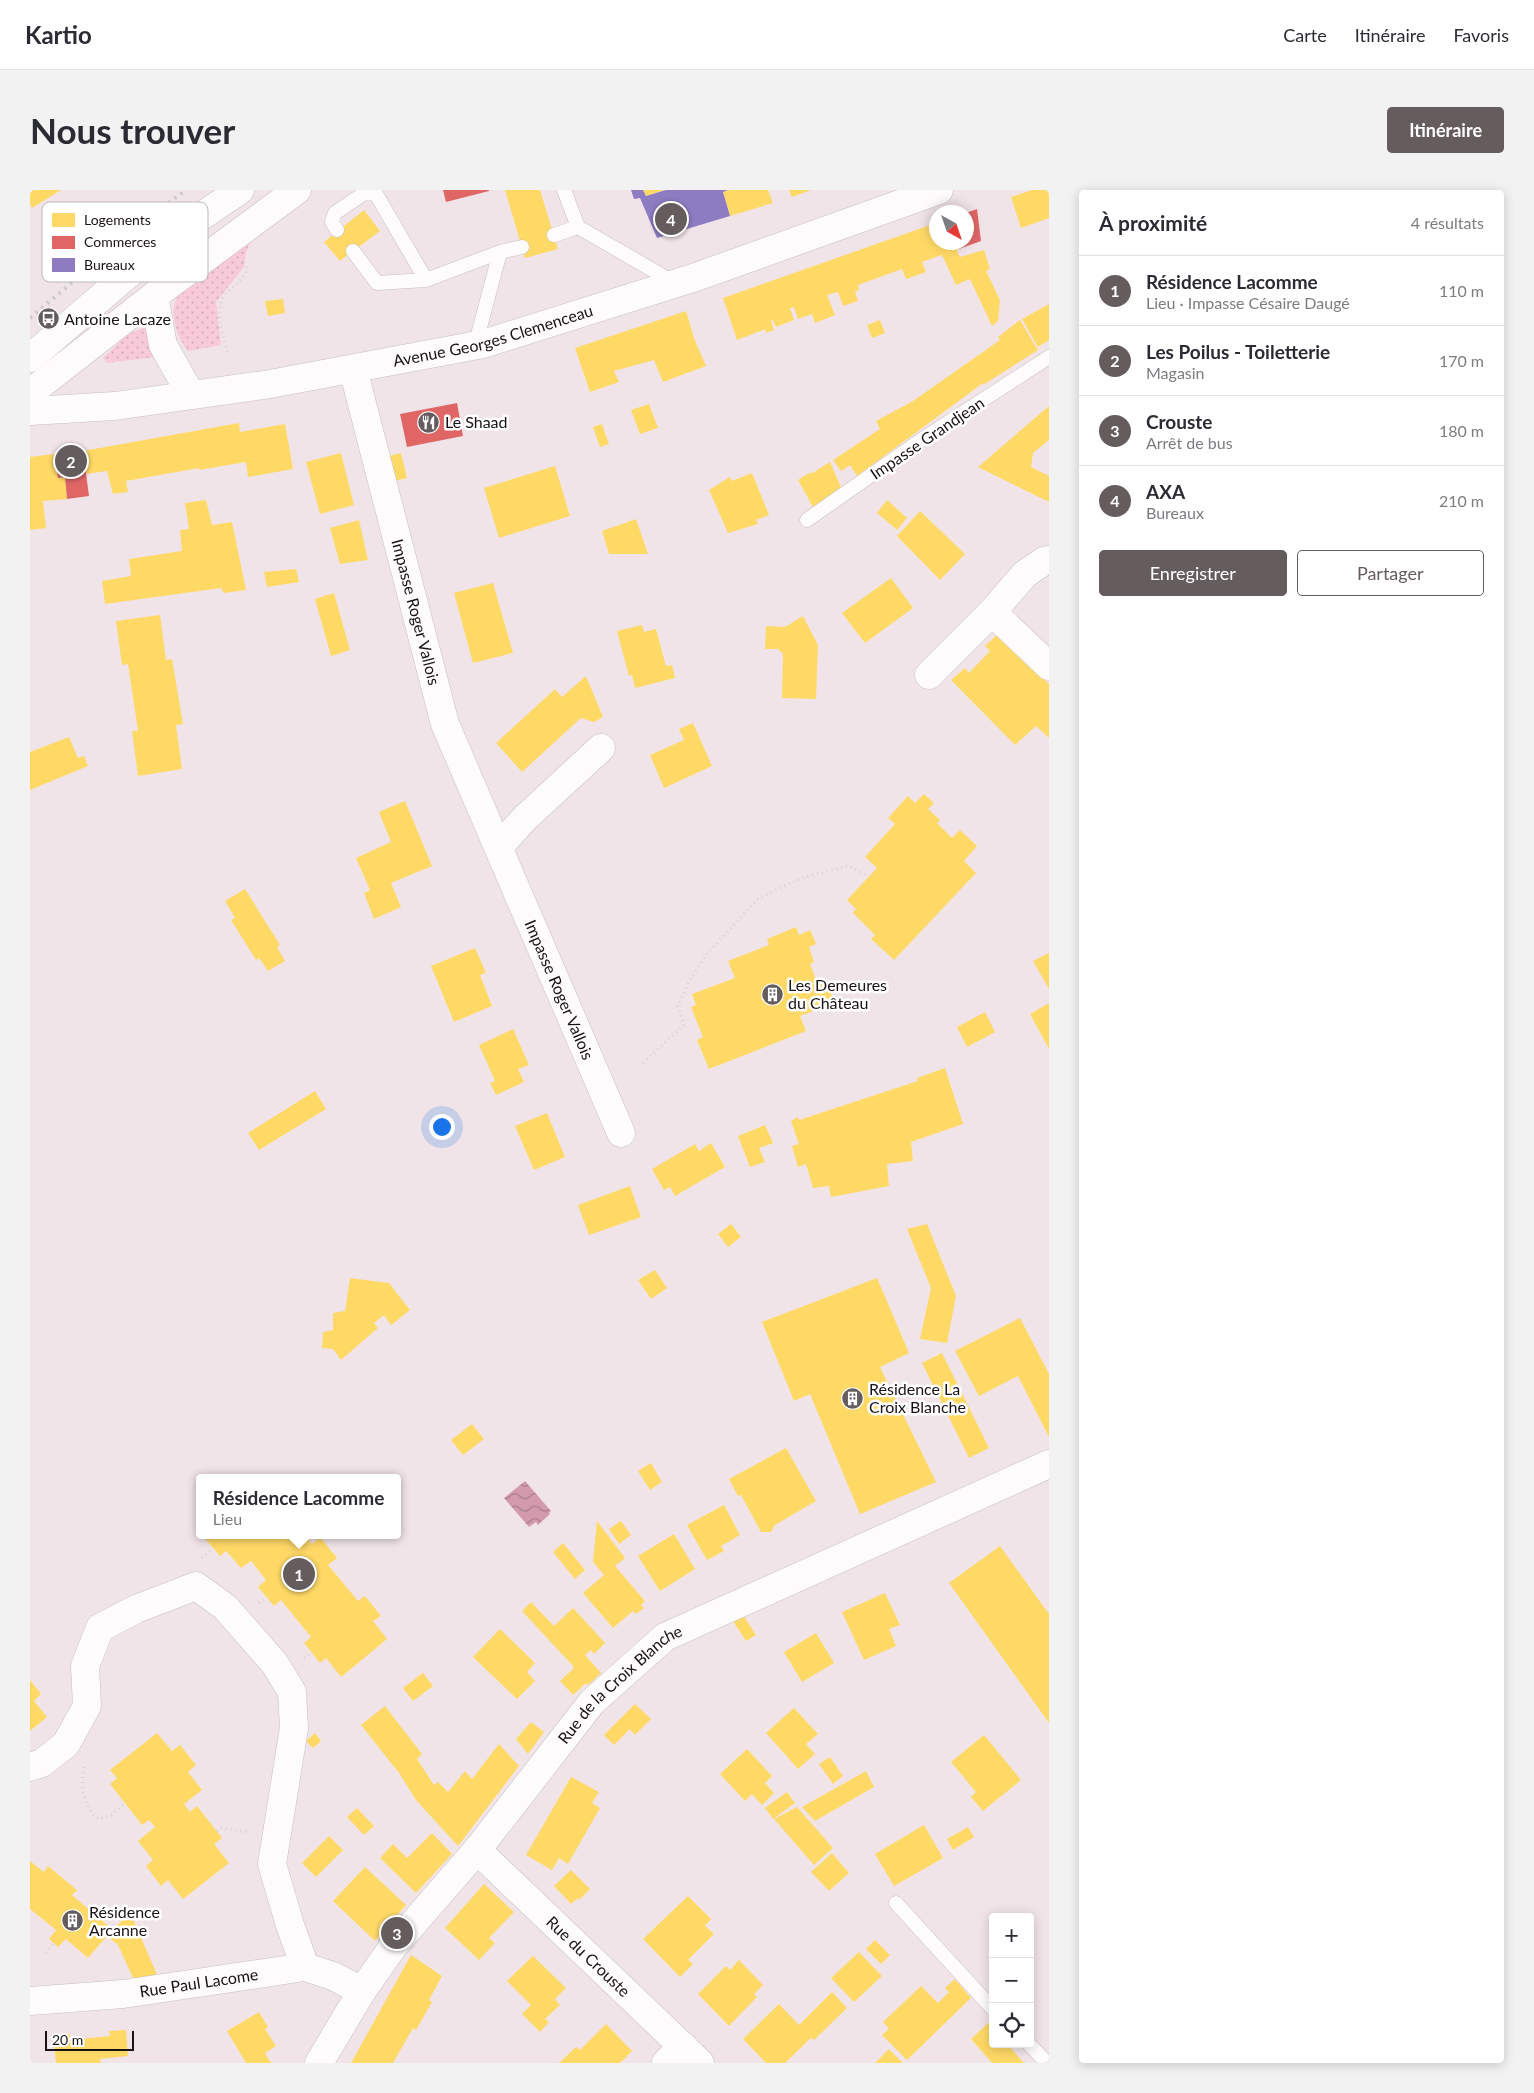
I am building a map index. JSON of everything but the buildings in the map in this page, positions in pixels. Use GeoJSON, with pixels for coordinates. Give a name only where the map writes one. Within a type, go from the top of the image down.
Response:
{"type":"FeatureCollection","features":[{"type":"Feature","properties":{"kind":"street"},"geometry":{"type":"LineString","coordinates":[[208,212],[240,190]]}},
{"type":"Feature","properties":{"kind":"street"},"geometry":{"type":"LineString","coordinates":[[208,256],[297,190]]}},
{"type":"Feature","properties":{"kind":"street","name":"Avenue Georges Clemenceau"},"geometry":{"type":"LineString","coordinates":[[30,411],[115,406],[270,384],[475,346],[676,283],[939,190]]}},
{"type":"Feature","properties":{"kind":"street"},"geometry":{"type":"LineString","coordinates":[[30,358],[120,282]]}},
{"type":"Feature","properties":{"kind":"street"},"geometry":{"type":"LineString","coordinates":[[30,393],[173,282]]}},
{"type":"Feature","properties":{"kind":"street"},"geometry":{"type":"LineString","coordinates":[[154,296],[163,345],[191,395]]}},
{"type":"Feature","properties":{"kind":"street","name":"Impasse Roger Vallois"},"geometry":{"type":"LineString","coordinates":[[353,370],[445,724],[621,1133]]}},
{"type":"Feature","properties":{"kind":"street"},"geometry":{"type":"LineString","coordinates":[[929,675],[992,612],[1025,574],[1044,561],[1049,560]]}},
{"type":"Feature","properties":{"kind":"street"},"geometry":{"type":"LineString","coordinates":[[992,612],[1049,666]]}},
{"type":"Feature","properties":{"kind":"street"},"geometry":{"type":"LineString","coordinates":[[499,847],[524,819],[601,748]]}},
{"type":"Feature","properties":{"kind":"street","name":"Rue de la Croix Blanche"},"geometry":{"type":"LineString","coordinates":[[320,2063],[362,1991],[392,1948],[477,1850],[592,1702],[665,1637],[1049,1464]]}},
{"type":"Feature","properties":{"kind":"street"},"geometry":{"type":"LineString","coordinates":[[30,1767],[42,1763],[66,1744],[87,1706],[84,1666],[100,1628],[136,1609],[196,1586],[225,1607],[275,1664],[292,1692],[294,1728],[272,1864],[305,1967]]}},
{"type":"Feature","properties":{"kind":"street","name":"Rue du Crouste"},"geometry":{"type":"LineString","coordinates":[[477,1850],[683,2057]]}},
{"type":"Feature","properties":{"kind":"street","name":"Rue Paul Lacome"},"geometry":{"type":"LineString","coordinates":[[30,2001],[123,1994],[305,1967],[333,1976],[362,1991]]}},
{"type":"Feature","properties":{"kind":"lane"},"geometry":{"type":"LineString","coordinates":[[564,190],[578,227],[676,283]]}},
{"type":"Feature","properties":{"kind":"lane"},"geometry":{"type":"LineString","coordinates":[[338,230],[332,222],[335,214],[366,192],[376,194],[426,280]]}},
{"type":"Feature","properties":{"kind":"lane"},"geometry":{"type":"LineString","coordinates":[[554,235],[578,227]]}},
{"type":"Feature","properties":{"kind":"lane"},"geometry":{"type":"LineString","coordinates":[[353,251],[377,283],[426,280],[500,252],[522,247]]}},
{"type":"Feature","properties":{"kind":"lane"},"geometry":{"type":"LineString","coordinates":[[475,346],[500,252]]}},
{"type":"Feature","properties":{"kind":"lane","name":"Impasse Grandjean"},"geometry":{"type":"LineString","coordinates":[[807,520],[924,438],[1049,357]]}},
{"type":"Feature","properties":{"kind":"lane"},"geometry":{"type":"LineString","coordinates":[[896,1903],[989,2005]]}},
{"type":"Feature","properties":{"kind":"lane"},"geometry":{"type":"LineString","coordinates":[[1032,2048],[1047,2063]]}},
{"type":"Feature","properties":{"kind":"path"},"geometry":{"type":"LineString","coordinates":[[227,352],[220,314],[223,298],[246,274],[249,261]]}},
{"type":"Feature","properties":{"kind":"path"},"geometry":{"type":"LineString","coordinates":[[643,1063],[684,1025],[678,1006],[691,978],[707,954],[759,898],[804,877],[848,866],[869,876]]}},
{"type":"Feature","properties":{"kind":"path"},"geometry":{"type":"LineString","coordinates":[[85,1763],[81,1780],[85,1801],[91,1812],[98,1819],[112,1815],[125,1803]]}},
{"type":"Feature","properties":{"kind":"path"},"geometry":{"type":"LineString","coordinates":[[46,1953],[54,1943]]}},
{"type":"Feature","properties":{"kind":"shaded area"},"geometry":{"type":"Polygon","coordinates":[[[254,235],[246,252],[244,267],[216,302],[221,345],[188,351],[176,327],[174,306],[181,293],[193,282],[208,282],[208,270],[254,235]]]}},
{"type":"Feature","properties":{"kind":"shaded area"},"geometry":{"type":"Polygon","coordinates":[[[144,327],[149,332],[156,357],[107,363],[103,358],[127,335],[144,327]]]}},
{"type":"Feature","properties":{"kind":"water"},"geometry":{"type":"Polygon","coordinates":[[[525,1481],[551,1511],[538,1525],[536,1522],[529,1527],[504,1498],[525,1481]]]}},
{"type":"Feature","properties":{"kind":"railway"},"geometry":{"type":"LineString","coordinates":[[170,202],[186,190]]}},
{"type":"Feature","properties":{"kind":"railway"},"geometry":{"type":"LineString","coordinates":[[30,318],[73,282]]}},
{"type":"Feature","properties":{"kind":"place","name":"AXA"},"geometry":{"type":"Point","coordinates":[671,219]}},
{"type":"Feature","properties":{"kind":"place","name":"Antoine Lacaze"},"geometry":{"type":"Point","coordinates":[48,319]}},
{"type":"Feature","properties":{"kind":"place","name":"Le Shaad"},"geometry":{"type":"Point","coordinates":[429,422]}},
{"type":"Feature","properties":{"kind":"place","name":"Les Poilus - Toiletterie"},"geometry":{"type":"Point","coordinates":[71,461]}},
{"type":"Feature","properties":{"kind":"place","name":"Les Demeures du Château"},"geometry":{"type":"Point","coordinates":[772,994]}},
{"type":"Feature","properties":{"kind":"place","name":"Résidence La Croix Blanche"},"geometry":{"type":"Point","coordinates":[853,1398]}},
{"type":"Feature","properties":{"kind":"place","name":"Résidence Lacomme"},"geometry":{"type":"Point","coordinates":[299,1574]}},
{"type":"Feature","properties":{"kind":"place","name":"Résidence Arcanne"},"geometry":{"type":"Point","coordinates":[73,1921]}},
{"type":"Feature","properties":{"kind":"place","name":"Crouste"},"geometry":{"type":"Point","coordinates":[397,1933]}}]}
